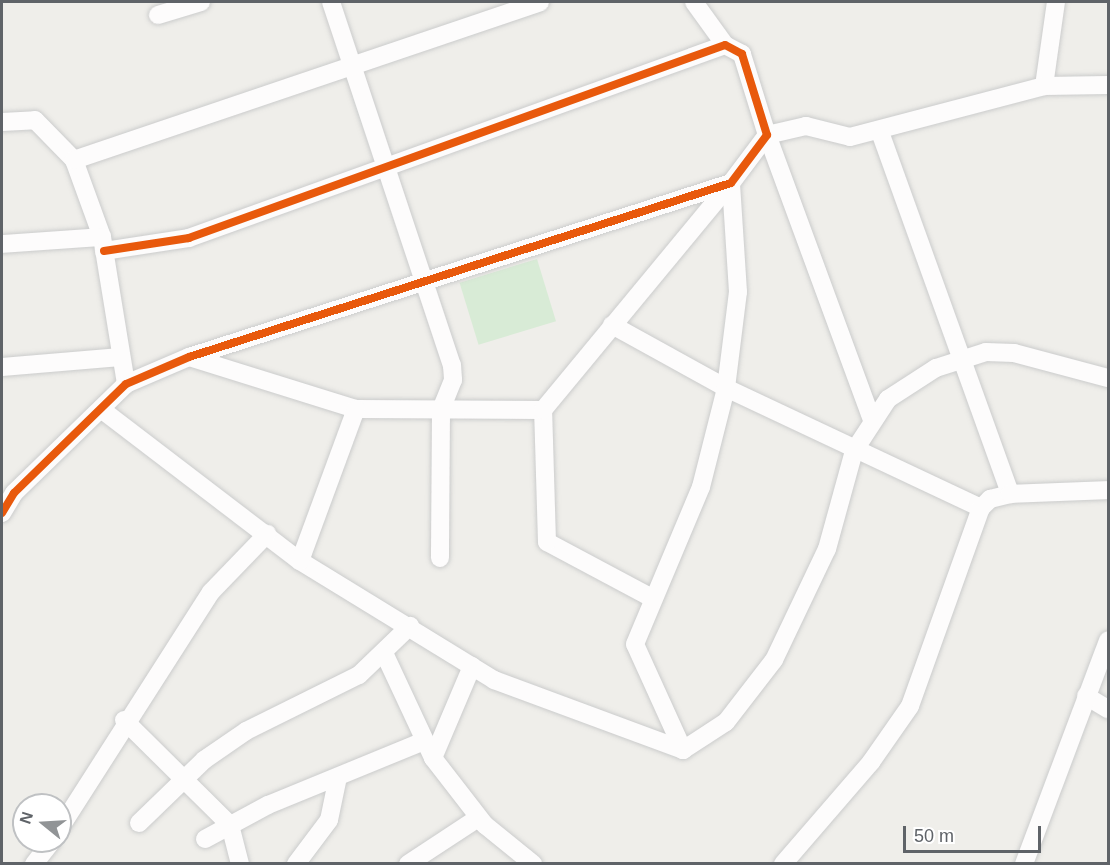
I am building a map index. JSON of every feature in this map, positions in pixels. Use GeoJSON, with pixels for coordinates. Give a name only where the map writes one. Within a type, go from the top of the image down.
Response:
{"type":"FeatureCollection","features":[{"type":"Feature","properties":{"kind":"street"},"geometry":{"type":"LineString","coordinates":[[158,15],[201,2]]}},
{"type":"Feature","properties":{"kind":"street"},"geometry":{"type":"LineString","coordinates":[[331,2],[452,365],[441,409],[440,558]]}},
{"type":"Feature","properties":{"kind":"street"},"geometry":{"type":"LineString","coordinates":[[74,160],[540,2]]}},
{"type":"Feature","properties":{"kind":"street"},"geometry":{"type":"LineString","coordinates":[[694,2],[725,45],[741,54],[767,135],[872,420]]}},
{"type":"Feature","properties":{"kind":"street"},"geometry":{"type":"LineString","coordinates":[[1044,86],[1056,2]]}},
{"type":"Feature","properties":{"kind":"street"},"geometry":{"type":"LineString","coordinates":[[2,244],[103,244],[189,238],[386,170],[725,45]]}},
{"type":"Feature","properties":{"kind":"street"},"geometry":{"type":"LineString","coordinates":[[652,598],[547,542],[543,411],[731,183],[767,135],[806,126],[850,137],[880,132],[1044,86],[1108,85]]}},
{"type":"Feature","properties":{"kind":"street"},"geometry":{"type":"LineString","coordinates":[[2,122],[35,120],[74,160],[103,244],[126,384]]}},
{"type":"Feature","properties":{"kind":"street"},"geometry":{"type":"LineString","coordinates":[[880,132],[958,361],[1010,494]]}},
{"type":"Feature","properties":{"kind":"street"},"geometry":{"type":"LineString","coordinates":[[2,513],[8,490],[101,409],[126,384],[189,357],[425,284],[731,183]]}},
{"type":"Feature","properties":{"kind":"street"},"geometry":{"type":"LineString","coordinates":[[683,750],[635,644],[652,598],[701,487],[726,388],[738,292],[731,183]]}},
{"type":"Feature","properties":{"kind":"street"},"geometry":{"type":"LineString","coordinates":[[612,325],[726,388],[854,451],[981,508]]}},
{"type":"Feature","properties":{"kind":"street"},"geometry":{"type":"LineString","coordinates":[[683,750],[726,722],[774,660],[827,549],[854,451],[872,420],[906,384],[958,361],[986,352],[1014,353],[1108,378]]}},
{"type":"Feature","properties":{"kind":"street"},"geometry":{"type":"LineString","coordinates":[[2,368],[122,357]]}},
{"type":"Feature","properties":{"kind":"street"},"geometry":{"type":"LineString","coordinates":[[189,357],[356,410],[543,411]]}},
{"type":"Feature","properties":{"kind":"street"},"geometry":{"type":"LineString","coordinates":[[101,409],[300,561],[410,626],[472,666],[560,708],[683,750]]}},
{"type":"Feature","properties":{"kind":"street"},"geometry":{"type":"LineString","coordinates":[[300,561],[356,410]]}},
{"type":"Feature","properties":{"kind":"street"},"geometry":{"type":"LineString","coordinates":[[783,864],[871,762],[910,706],[981,508],[990,499],[1010,494],[1108,490]]}},
{"type":"Feature","properties":{"kind":"street"},"geometry":{"type":"LineString","coordinates":[[72,808],[124,720],[211,592],[267,534]]}},
{"type":"Feature","properties":{"kind":"street"},"geometry":{"type":"LineString","coordinates":[[139,822],[185,778],[246,731],[359,675],[385,655],[410,626]]}},
{"type":"Feature","properties":{"kind":"street"},"geometry":{"type":"LineString","coordinates":[[1024,864],[1108,640]]}},
{"type":"Feature","properties":{"kind":"street"},"geometry":{"type":"LineString","coordinates":[[385,655],[433,758],[478,818],[533,864]]}},
{"type":"Feature","properties":{"kind":"street"},"geometry":{"type":"LineString","coordinates":[[433,758],[472,666]]}},
{"type":"Feature","properties":{"kind":"street"},"geometry":{"type":"LineString","coordinates":[[1086,696],[1108,709]]}},
{"type":"Feature","properties":{"kind":"street"},"geometry":{"type":"LineString","coordinates":[[124,720],[230,825],[240,864]]}},
{"type":"Feature","properties":{"kind":"street"},"geometry":{"type":"LineString","coordinates":[[205,839],[230,825],[424,741]]}},
{"type":"Feature","properties":{"kind":"street"},"geometry":{"type":"LineString","coordinates":[[296,864],[329,820],[338,777]]}},
{"type":"Feature","properties":{"kind":"street"},"geometry":{"type":"LineString","coordinates":[[408,864],[478,818]]}},
{"type":"Feature","properties":{"kind":"green space"},"geometry":{"type":"Polygon","coordinates":[[[537,259],[556,321],[479,345],[460,283],[537,259]]]}},
{"type":"Feature","properties":{"kind":"cycle path"},"geometry":{"type":"LineString","coordinates":[[2,513],[14,493],[126,384],[189,357],[731,183],[767,135],[742,54],[725,45],[189,238],[104,251]]}}]}
